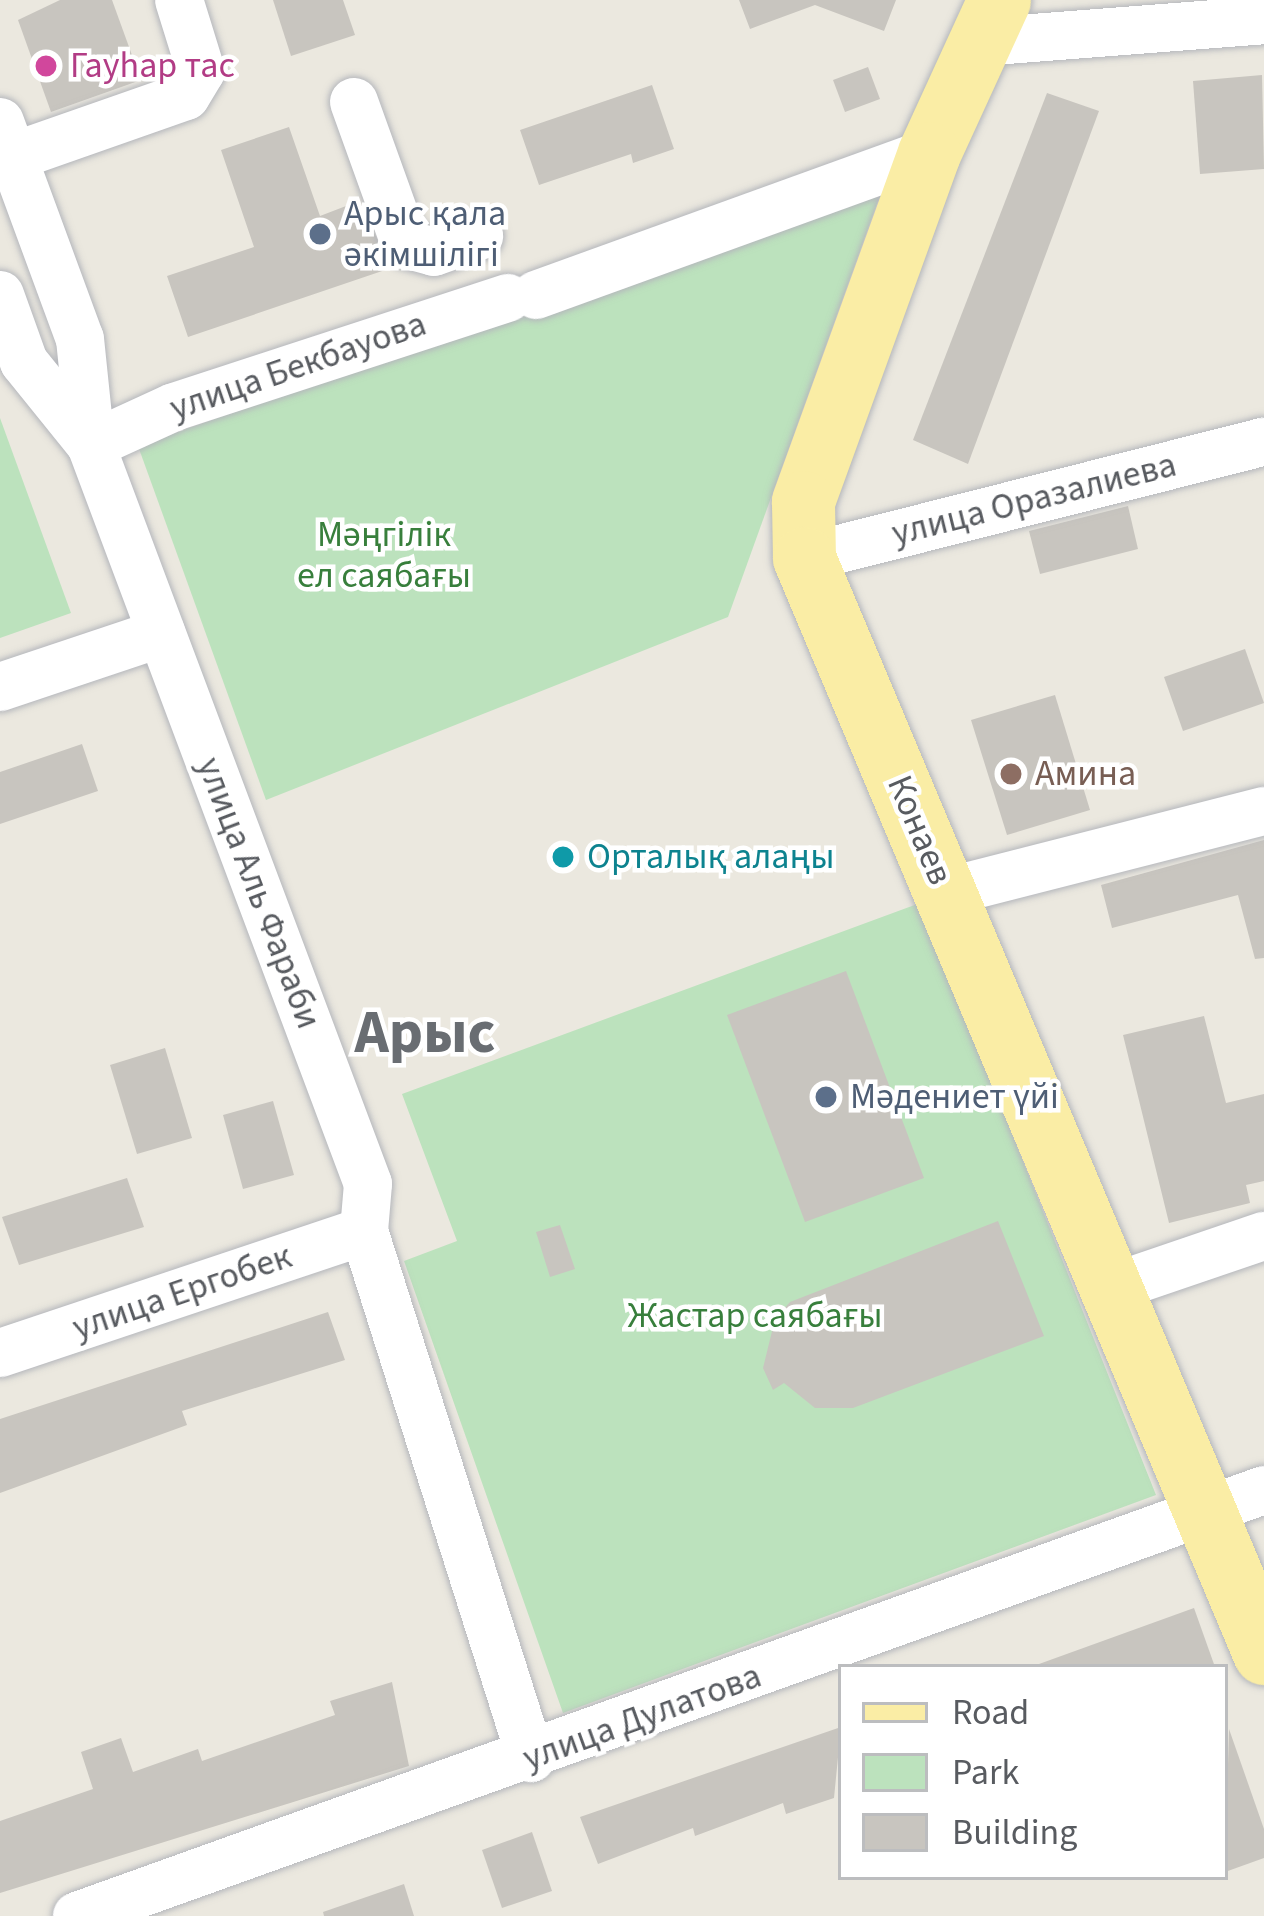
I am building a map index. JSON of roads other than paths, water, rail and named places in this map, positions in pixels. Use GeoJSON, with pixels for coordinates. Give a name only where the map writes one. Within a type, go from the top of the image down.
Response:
{"type":"FeatureCollection","features":[{"type":"Feature","properties":{"kind":"main road","name":"Конаев"},"geometry":{"type":"LineString","coordinates":[[990,21],[929,153],[803,502],[804,558],[1264,1653]]}},
{"type":"Feature","properties":{"kind":"street"},"geometry":{"type":"LineString","coordinates":[[6,140],[187,96],[201,71],[179,0]]}},
{"type":"Feature","properties":{"kind":"street"},"geometry":{"type":"LineString","coordinates":[[990,21],[1264,20]]}},
{"type":"Feature","properties":{"kind":"street"},"geometry":{"type":"LineString","coordinates":[[354,102],[405,244],[413,252],[468,240],[507,299]]}},
{"type":"Feature","properties":{"kind":"street","name":"улица Аль Фараби"},"geometry":{"type":"LineString","coordinates":[[6,140],[80,339],[91,445],[368,1184],[364,1231],[531,1758]]}},
{"type":"Feature","properties":{"kind":"street","name":"улица Бекбауова"},"geometry":{"type":"LineString","coordinates":[[91,445],[174,407],[507,299],[929,153]]}},
{"type":"Feature","properties":{"kind":"street","name":"улица Аль Фараби"},"geometry":{"type":"LineString","coordinates":[[0,295],[24,362],[91,445]]}},
{"type":"Feature","properties":{"kind":"street","name":"улица Оразалиева"},"geometry":{"type":"LineString","coordinates":[[804,558],[1264,442]]}},
{"type":"Feature","properties":{"kind":"street"},"geometry":{"type":"LineString","coordinates":[[0,688],[161,633]]}},
{"type":"Feature","properties":{"kind":"street"},"geometry":{"type":"LineString","coordinates":[[946,892],[1264,811]]}},
{"type":"Feature","properties":{"kind":"street","name":"улица Ергобек"},"geometry":{"type":"LineString","coordinates":[[0,1354],[364,1231]]}},
{"type":"Feature","properties":{"kind":"street"},"geometry":{"type":"LineString","coordinates":[[1108,1289],[1264,1236]]}},
{"type":"Feature","properties":{"kind":"street","name":"улица Дулатова"},"geometry":{"type":"LineString","coordinates":[[77,1916],[531,1758],[1264,1490]]}},
{"type":"Feature","properties":{"kind":"place","name":"Гауһар тас"},"geometry":{"type":"Point","coordinates":[46,66]}},
{"type":"Feature","properties":{"kind":"place","name":"Арыс қала әкімшілігі"},"geometry":{"type":"Point","coordinates":[320,234]}},
{"type":"Feature","properties":{"kind":"place","name":"Амина"},"geometry":{"type":"Point","coordinates":[1011,774]}},
{"type":"Feature","properties":{"kind":"place","name":"Орталық алаңы"},"geometry":{"type":"Point","coordinates":[563,857]}},
{"type":"Feature","properties":{"kind":"place","name":"Mәдениет үйі"},"geometry":{"type":"Point","coordinates":[826,1097]}},
{"type":"Feature","properties":{"kind":"district","name":"Арыс"},"geometry":{"type":"Point","coordinates":[425,1033]}},
{"type":"Feature","properties":{"kind":"park label","name":"Мәңгілік ел саябағы"},"geometry":{"type":"Point","coordinates":[384,554]}},
{"type":"Feature","properties":{"kind":"park label","name":"Жастар саябағы"},"geometry":{"type":"Point","coordinates":[755,1316]}}]}
